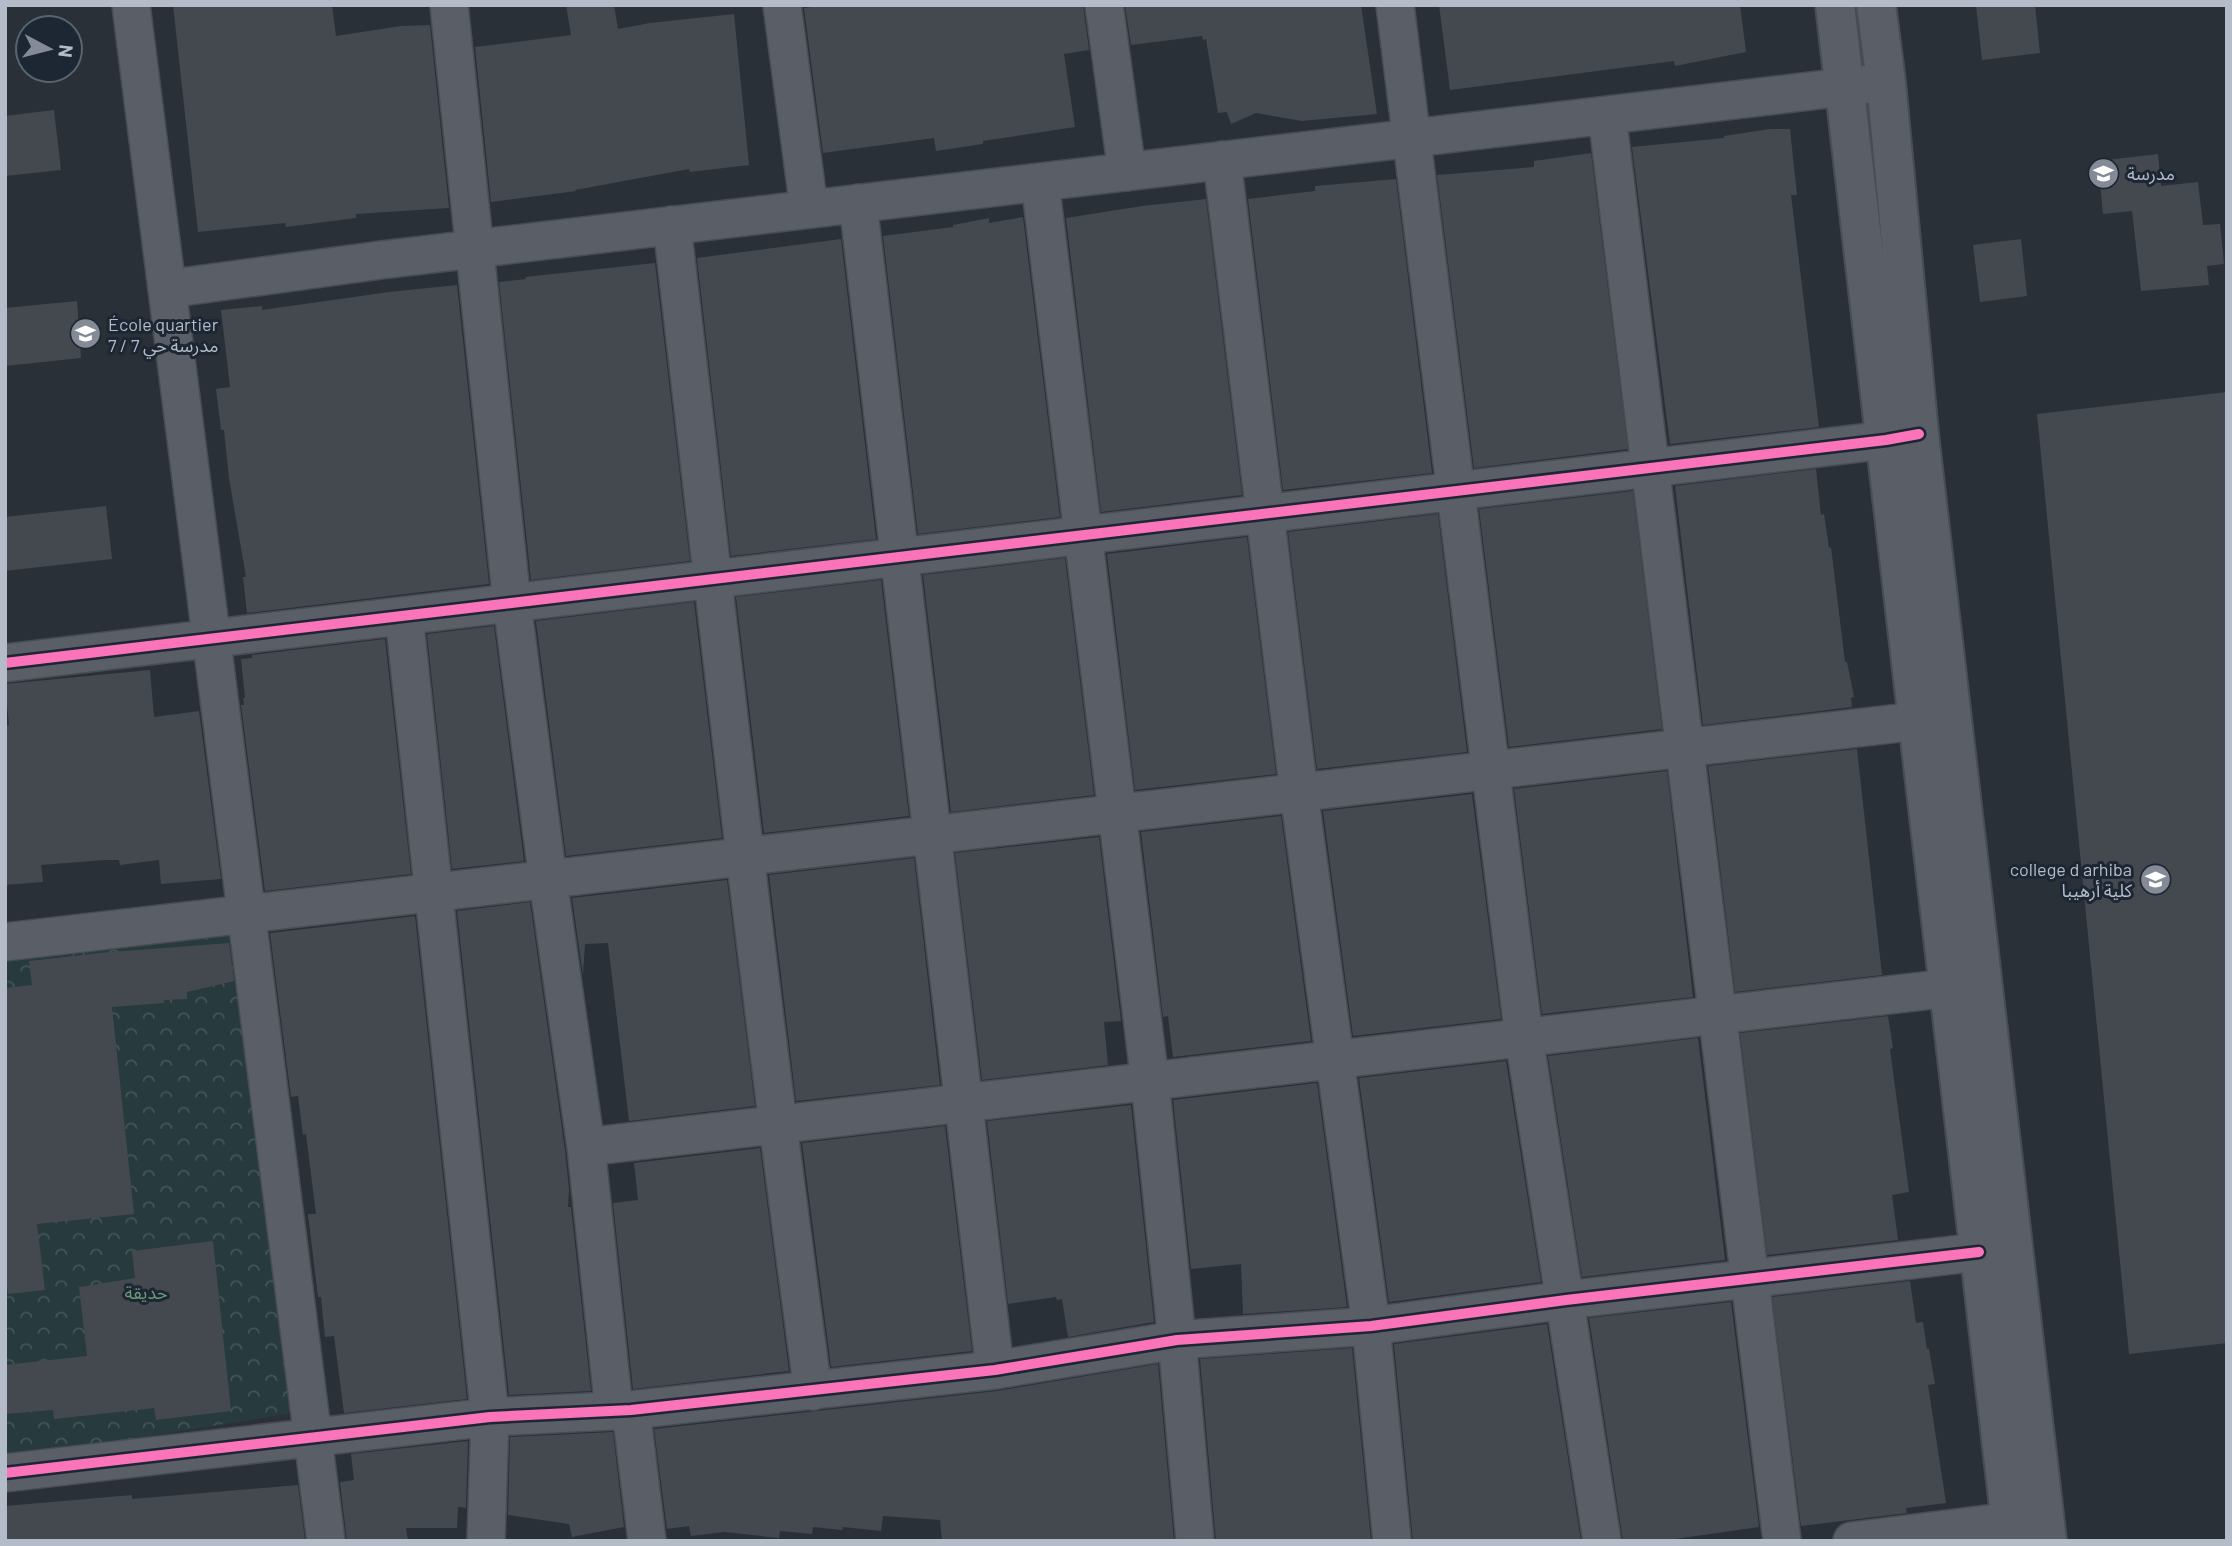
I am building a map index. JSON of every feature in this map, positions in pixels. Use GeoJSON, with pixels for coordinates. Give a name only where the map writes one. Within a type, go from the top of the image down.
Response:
{"type":"FeatureCollection","features":[{"type":"Feature","properties":{"kind":"street"},"geometry":{"type":"LineString","coordinates":[[131,5],[326,1541]]}},
{"type":"Feature","properties":{"kind":"street"},"geometry":{"type":"LineString","coordinates":[[449,5],[512,603],[622,1410],[647,1541]]}},
{"type":"Feature","properties":{"kind":"street"},"geometry":{"type":"LineString","coordinates":[[782,5],[809,209]]}},
{"type":"Feature","properties":{"kind":"street"},"geometry":{"type":"LineString","coordinates":[[1104,5],[1127,172]]}},
{"type":"Feature","properties":{"kind":"street"},"geometry":{"type":"LineString","coordinates":[[1395,5],[1524,1037],[1602,1541]]}},
{"type":"Feature","properties":{"kind":"street"},"geometry":{"type":"LineString","coordinates":[[1835,5],[1903,437],[2047,1541]]}},
{"type":"Feature","properties":{"kind":"street"},"geometry":{"type":"LineString","coordinates":[[1852,1541],[2012,1531],[1917,721],[1886,82],[1876,5]]}},
{"type":"Feature","properties":{"kind":"street"},"geometry":{"type":"LineString","coordinates":[[167,289],[672,225],[1886,82]]}},
{"type":"Feature","properties":{"kind":"street"},"geometry":{"type":"LineString","coordinates":[[1607,115],[1653,468],[1748,1280],[1782,1541]]}},
{"type":"Feature","properties":{"kind":"street"},"geometry":{"type":"LineString","coordinates":[[1222,160],[1299,793],[1371,1326],[1392,1541]]}},
{"type":"Feature","properties":{"kind":"street"},"geometry":{"type":"LineString","coordinates":[[1040,182],[1115,814],[1150,1082],[1195,1541]]}},
{"type":"Feature","properties":{"kind":"street"},"geometry":{"type":"LineString","coordinates":[[858,203],[995,1370]]}},
{"type":"Feature","properties":{"kind":"street"},"geometry":{"type":"LineString","coordinates":[[672,225],[744,857],[813,1391]]}},
{"type":"Feature","properties":{"kind":"street"},"geometry":{"type":"LineString","coordinates":[[5,663],[1903,437]]}},
{"type":"Feature","properties":{"kind":"street"},"geometry":{"type":"LineString","coordinates":[[404,616],[490,1417],[486,1541]]}},
{"type":"Feature","properties":{"kind":"street"},"geometry":{"type":"LineString","coordinates":[[5,942],[1917,721]]}},
{"type":"Feature","properties":{"kind":"street"},"geometry":{"type":"LineString","coordinates":[[586,1147],[1949,988]]}},
{"type":"Feature","properties":{"kind":"street"},"geometry":{"type":"LineString","coordinates":[[5,1473],[490,1417],[622,1410],[813,1391],[995,1370],[1177,1340],[1371,1326],[1566,1300],[1979,1252]]}},
{"type":"Feature","properties":{"kind":"green space","name":"حديقة"},"geometry":{"type":"Polygon","coordinates":[[[232,915],[306,1411],[5,1459],[5,943],[232,915]]]}},
{"type":"Feature","properties":{"kind":"building"},"geometry":{"type":"Polygon","coordinates":[[[173,5],[332,5],[336,36],[401,26],[430,25],[449,208],[356,214],[356,218],[286,227],[285,223],[198,232],[173,5]]]}},
{"type":"Feature","properties":{"kind":"building"},"geometry":{"type":"Polygon","coordinates":[[[566,5],[614,5],[618,29],[734,14],[749,165],[690,172],[689,169],[576,191],[491,202],[475,47],[571,35],[566,5]]]}},
{"type":"Feature","properties":{"kind":"building"},"geometry":{"type":"Polygon","coordinates":[[[827,5],[1083,5],[1089,50],[1064,54],[1075,127],[936,151],[934,138],[823,153],[804,8],[827,5]]]}},
{"type":"Feature","properties":{"kind":"building"},"geometry":{"type":"Polygon","coordinates":[[[1125,5],[1361,5],[1377,114],[1302,121],[1256,113],[1231,124],[1227,112],[1218,113],[1206,39],[1203,40],[1202,36],[1131,45],[1125,5]]]}},
{"type":"Feature","properties":{"kind":"building"},"geometry":{"type":"Polygon","coordinates":[[[1439,5],[1740,5],[1746,52],[1675,66],[1674,61],[1450,90],[1439,5]]]}},
{"type":"Feature","properties":{"kind":"building"},"geometry":{"type":"Polygon","coordinates":[[[1976,5],[2035,5],[2040,53],[1982,60],[1976,5]]]}},
{"type":"Feature","properties":{"kind":"building"},"geometry":{"type":"Polygon","coordinates":[[[54,110],[61,170],[5,176],[5,116],[54,110]]]}},
{"type":"Feature","properties":{"kind":"building"},"geometry":{"type":"Polygon","coordinates":[[[1770,129],[1790,129],[1797,195],[1791,195],[1819,427],[1670,444],[1632,147],[1724,138],[1770,129]]]}},
{"type":"Feature","properties":{"kind":"building"},"geometry":{"type":"Polygon","coordinates":[[[1591,153],[1628,449],[1474,468],[1437,175],[1534,167],[1534,161],[1591,153]]]}},
{"type":"Feature","properties":{"kind":"building"},"geometry":{"type":"Polygon","coordinates":[[[2158,154],[2161,186],[2198,182],[2203,225],[2220,224],[2224,264],[2207,266],[2209,285],[2141,291],[2132,211],[2103,214],[2098,161],[2158,154]]]}},
{"type":"Feature","properties":{"kind":"building"},"geometry":{"type":"Polygon","coordinates":[[[1396,179],[1432,473],[1283,490],[1248,199],[1315,191],[1315,186],[1396,179]]]}},
{"type":"Feature","properties":{"kind":"building"},"geometry":{"type":"Polygon","coordinates":[[[1206,199],[1242,495],[1101,512],[1066,218],[1206,199]]]}},
{"type":"Feature","properties":{"kind":"building"},"geometry":{"type":"Polygon","coordinates":[[[1023,217],[1060,517],[918,534],[883,236],[953,227],[989,218],[989,223],[1023,217]]]}},
{"type":"Feature","properties":{"kind":"building"},"geometry":{"type":"Polygon","coordinates":[[[841,239],[876,539],[731,556],[697,258],[841,239]]]}},
{"type":"Feature","properties":{"kind":"building"},"geometry":{"type":"Polygon","coordinates":[[[2021,239],[2027,296],[1980,302],[1973,245],[2021,239]]]}},
{"type":"Feature","properties":{"kind":"building"},"geometry":{"type":"Polygon","coordinates":[[[655,263],[690,561],[531,580],[499,282],[655,263]]]}},
{"type":"Feature","properties":{"kind":"building"},"geometry":{"type":"Polygon","coordinates":[[[457,285],[489,584],[247,613],[243,577],[246,577],[216,389],[230,387],[221,310],[262,306],[262,310],[457,285]]]}},
{"type":"Feature","properties":{"kind":"building"},"geometry":{"type":"Polygon","coordinates":[[[77,301],[81,358],[5,366],[5,308],[77,301]]]}},
{"type":"Feature","properties":{"kind":"building","name":"college d arhiba كلية أرهيبا"},"geometry":{"type":"Polygon","coordinates":[[[2227,392],[2227,1343],[2129,1354],[2037,414],[2227,392]]]}},
{"type":"Feature","properties":{"kind":"building"},"geometry":{"type":"Polygon","coordinates":[[[1816,469],[1821,515],[1824,514],[1829,548],[1831,547],[1845,662],[1854,697],[1851,698],[1852,707],[1703,725],[1675,486],[1816,469]]]}},
{"type":"Feature","properties":{"kind":"building"},"geometry":{"type":"Polygon","coordinates":[[[1633,491],[1662,729],[1509,747],[1479,509],[1633,491]]]}},
{"type":"Feature","properties":{"kind":"building"},"geometry":{"type":"Polygon","coordinates":[[[106,506],[112,559],[5,571],[5,517],[106,506]]]}},
{"type":"Feature","properties":{"kind":"building"},"geometry":{"type":"Polygon","coordinates":[[[1438,514],[1467,752],[1317,769],[1288,532],[1438,514]]]}},
{"type":"Feature","properties":{"kind":"building"},"geometry":{"type":"Polygon","coordinates":[[[1247,537],[1276,774],[1135,790],[1107,554],[1247,537]]]}},
{"type":"Feature","properties":{"kind":"building"},"geometry":{"type":"Polygon","coordinates":[[[1065,558],[1094,795],[951,812],[923,575],[1065,558]]]}},
{"type":"Feature","properties":{"kind":"building"},"geometry":{"type":"Polygon","coordinates":[[[881,580],[909,816],[764,833],[736,597],[881,580]]]}},
{"type":"Feature","properties":{"kind":"building"},"geometry":{"type":"Polygon","coordinates":[[[694,602],[722,838],[566,856],[536,621],[694,602]]]}},
{"type":"Feature","properties":{"kind":"building"},"geometry":{"type":"Polygon","coordinates":[[[494,626],[524,861],[452,869],[427,634],[494,626]]]}},
{"type":"Feature","properties":{"kind":"building"},"geometry":{"type":"Polygon","coordinates":[[[385,639],[411,874],[265,891],[241,705],[244,705],[245,698],[241,659],[252,658],[252,655],[385,639]]]}},
{"type":"Feature","properties":{"kind":"building"},"geometry":{"type":"Polygon","coordinates":[[[150,670],[154,717],[199,711],[221,879],[161,884],[159,860],[120,865],[119,860],[105,860],[41,865],[43,882],[5,885],[5,725],[9,725],[5,684],[150,670]]]}},
{"type":"Feature","properties":{"kind":"building"},"geometry":{"type":"Polygon","coordinates":[[[1857,749],[1882,975],[1735,992],[1708,766],[1857,749]]]}},
{"type":"Feature","properties":{"kind":"building"},"geometry":{"type":"Polygon","coordinates":[[[1667,771],[1693,997],[1542,1014],[1514,789],[1667,771]]]}},
{"type":"Feature","properties":{"kind":"building"},"geometry":{"type":"Polygon","coordinates":[[[1472,794],[1501,1019],[1353,1036],[1323,811],[1472,794]]]}},
{"type":"Feature","properties":{"kind":"building"},"geometry":{"type":"Polygon","coordinates":[[[1281,816],[1311,1041],[1173,1057],[1168,1016],[1163,1017],[1141,832],[1281,816]]]}},
{"type":"Feature","properties":{"kind":"building"},"geometry":{"type":"Polygon","coordinates":[[[1099,837],[1121,1021],[1104,1022],[1108,1065],[982,1080],[955,853],[1099,837]]]}},
{"type":"Feature","properties":{"kind":"building"},"geometry":{"type":"Polygon","coordinates":[[[914,858],[940,1085],[796,1101],[769,875],[914,858]]]}},
{"type":"Feature","properties":{"kind":"building"},"geometry":{"type":"Polygon","coordinates":[[[727,880],[755,1106],[629,1121],[608,943],[585,944],[583,975],[572,898],[727,880]]]}},
{"type":"Feature","properties":{"kind":"building"},"geometry":{"type":"Polygon","coordinates":[[[530,902],[565,1150],[568,1207],[571,1207],[591,1391],[509,1395],[457,911],[530,902]]]}},
{"type":"Feature","properties":{"kind":"building"},"geometry":{"type":"Polygon","coordinates":[[[415,916],[467,1399],[344,1413],[334,1336],[325,1337],[321,1297],[318,1297],[308,1214],[316,1214],[306,1134],[303,1135],[298,1096],[291,1097],[270,933],[415,916]]]}},
{"type":"Feature","properties":{"kind":"building"},"geometry":{"type":"Polygon","coordinates":[[[229,943],[234,981],[187,992],[187,999],[112,1007],[134,1214],[37,1224],[45,1290],[8,1294],[5,1272],[5,988],[32,985],[29,961],[229,943]]]}},
{"type":"Feature","properties":{"kind":"building"},"geometry":{"type":"Polygon","coordinates":[[[1888,1016],[1909,1192],[1892,1195],[1898,1240],[1767,1255],[1740,1033],[1888,1016]]]}},
{"type":"Feature","properties":{"kind":"building"},"geometry":{"type":"Polygon","coordinates":[[[1698,1038],[1725,1260],[1582,1277],[1548,1056],[1698,1038]]]}},
{"type":"Feature","properties":{"kind":"building"},"geometry":{"type":"Polygon","coordinates":[[[1506,1061],[1541,1282],[1389,1302],[1359,1078],[1506,1061]]]}},
{"type":"Feature","properties":{"kind":"building"},"geometry":{"type":"Polygon","coordinates":[[[1317,1083],[1347,1307],[1243,1314],[1241,1264],[1191,1269],[1173,1100],[1317,1083]]]}},
{"type":"Feature","properties":{"kind":"building"},"geometry":{"type":"Polygon","coordinates":[[[1131,1105],[1154,1322],[1068,1337],[1062,1299],[1057,1300],[1056,1297],[1008,1304],[987,1121],[1131,1105]]]}},
{"type":"Feature","properties":{"kind":"building"},"geometry":{"type":"Polygon","coordinates":[[[945,1126],[972,1351],[831,1367],[802,1143],[945,1126]]]}},
{"type":"Feature","properties":{"kind":"building"},"geometry":{"type":"Polygon","coordinates":[[[760,1148],[789,1371],[633,1389],[613,1203],[638,1200],[634,1163],[760,1148]]]}},
{"type":"Feature","properties":{"kind":"building"},"geometry":{"type":"Polygon","coordinates":[[[213,1241],[231,1411],[156,1420],[154,1408],[54,1419],[53,1410],[5,1414],[5,1365],[87,1356],[79,1287],[135,1278],[132,1251],[213,1241]]]}},
{"type":"Feature","properties":{"kind":"building"},"geometry":{"type":"Polygon","coordinates":[[[1910,1281],[1916,1323],[1923,1322],[1935,1384],[1928,1385],[1946,1503],[1906,1508],[1907,1513],[1801,1526],[1772,1297],[1910,1281]]]}},
{"type":"Feature","properties":{"kind":"building"},"geometry":{"type":"Polygon","coordinates":[[[1731,1302],[1759,1527],[1661,1541],[1623,1541],[1589,1318],[1731,1302]]]}},
{"type":"Feature","properties":{"kind":"building"},"geometry":{"type":"Polygon","coordinates":[[[1547,1324],[1581,1541],[1413,1541],[1394,1344],[1547,1324]]]}},
{"type":"Feature","properties":{"kind":"building"},"geometry":{"type":"Polygon","coordinates":[[[1352,1348],[1371,1541],[1216,1541],[1200,1359],[1352,1348]]]}},
{"type":"Feature","properties":{"kind":"building"},"geometry":{"type":"Polygon","coordinates":[[[1158,1364],[1174,1541],[942,1541],[940,1520],[883,1516],[881,1531],[813,1527],[812,1534],[780,1531],[779,1538],[724,1532],[691,1536],[689,1526],[667,1529],[654,1429],[997,1391],[1158,1364]]]}},
{"type":"Feature","properties":{"kind":"building"},"geometry":{"type":"Polygon","coordinates":[[[613,1432],[624,1527],[572,1537],[569,1524],[508,1515],[510,1437],[613,1432]]]}},
{"type":"Feature","properties":{"kind":"building"},"geometry":{"type":"Polygon","coordinates":[[[468,1441],[466,1508],[458,1507],[457,1528],[406,1528],[408,1541],[347,1541],[340,1482],[354,1480],[351,1454],[468,1441]]]}},
{"type":"Feature","properties":{"kind":"building"},"geometry":{"type":"Polygon","coordinates":[[[298,1485],[305,1541],[5,1541],[5,1506],[298,1485]]]}},
{"type":"Feature","properties":{"kind":"cycle path"},"geometry":{"type":"LineString","coordinates":[[5,663],[1919,434]]}},
{"type":"Feature","properties":{"kind":"cycle path"},"geometry":{"type":"LineString","coordinates":[[5,1473],[490,1417],[631,1410],[995,1370],[1177,1340],[1371,1326],[1566,1300],[1979,1252]]}},
{"type":"Feature","properties":{"kind":"place","name":"مدرسة"},"geometry":{"type":"Point","coordinates":[2104,173]}},
{"type":"Feature","properties":{"kind":"place","name":"École quartier 7 / مدرسة حي 7"},"geometry":{"type":"Point","coordinates":[85,334]}},
{"type":"Feature","properties":{"kind":"place","name":"college d arhiba كلية أرهيبا"},"geometry":{"type":"Point","coordinates":[2155,879]}}]}
